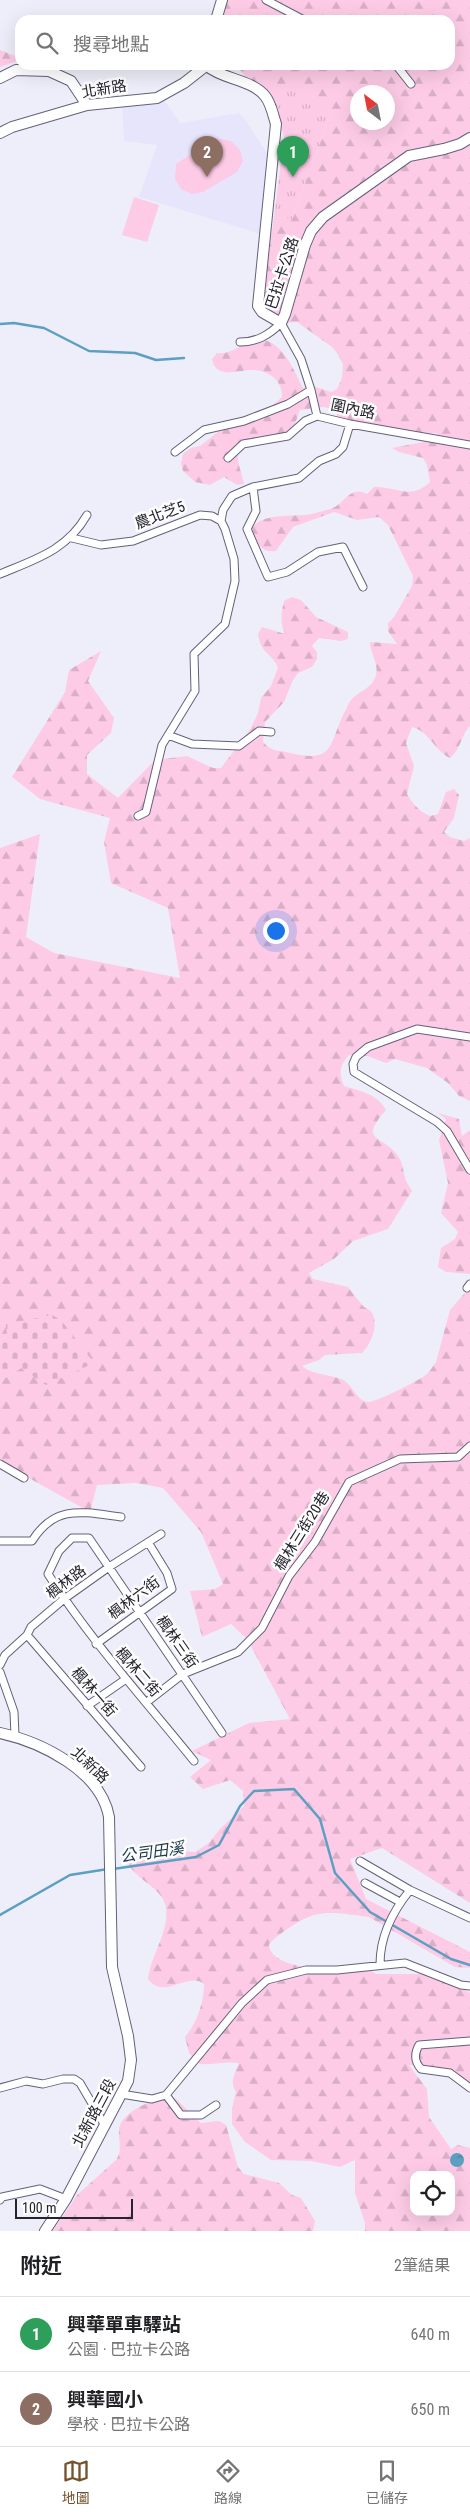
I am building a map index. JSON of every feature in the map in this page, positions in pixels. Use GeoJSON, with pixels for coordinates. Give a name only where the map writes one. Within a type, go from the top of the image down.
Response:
{"type":"FeatureCollection","features":[{"type":"Feature","properties":{"kind":"main road"},"geometry":{"type":"LineString","coordinates":[[218,15],[222,0]]}},
{"type":"Feature","properties":{"kind":"main road"},"geometry":{"type":"LineString","coordinates":[[0,78],[16,70],[49,71],[71,81],[87,105]]}},
{"type":"Feature","properties":{"kind":"main road","name":"北新路"},"geometry":{"type":"LineString","coordinates":[[0,133],[12,127],[87,105],[157,98],[184,84],[202,70]]}},
{"type":"Feature","properties":{"kind":"main road","name":"巴拉卡公路"},"geometry":{"type":"LineString","coordinates":[[213,70],[223,76],[259,90],[266,97],[276,124],[258,306],[262,312],[281,323],[311,230],[323,217],[409,156],[444,149],[460,144],[470,138]]}},
{"type":"Feature","properties":{"kind":"main road","name":"北新路"},"geometry":{"type":"LineString","coordinates":[[0,1733],[15,1736],[50,1749],[64,1759],[101,1795],[108,1807],[110,1880]]}},
{"type":"Feature","properties":{"kind":"main road","name":"北新路三段"},"geometry":{"type":"LineString","coordinates":[[45,2231],[66,2199],[128,2081],[131,2060],[128,2036],[112,1967],[110,1880]]}},
{"type":"Feature","properties":{"kind":"street"},"geometry":{"type":"LineString","coordinates":[[266,0],[294,15]]}},
{"type":"Feature","properties":{"kind":"street"},"geometry":{"type":"LineString","coordinates":[[400,70],[411,84]]}},
{"type":"Feature","properties":{"kind":"street"},"geometry":{"type":"LineString","coordinates":[[240,342],[252,342],[261,338],[281,323]]}},
{"type":"Feature","properties":{"kind":"street","name":"圍內路"},"geometry":{"type":"LineString","coordinates":[[281,323],[301,360],[311,390],[316,416],[350,424],[470,445]]}},
{"type":"Feature","properties":{"kind":"street"},"geometry":{"type":"LineString","coordinates":[[175,452],[204,430],[244,421],[288,404],[311,390]]}},
{"type":"Feature","properties":{"kind":"street"},"geometry":{"type":"LineString","coordinates":[[228,458],[243,444],[288,436],[305,421],[316,416]]}},
{"type":"Feature","properties":{"kind":"street"},"geometry":{"type":"LineString","coordinates":[[138,816],[146,812],[162,745],[195,691],[194,654],[225,624],[235,581],[234,559],[225,529],[220,521],[223,510],[232,496],[253,487],[299,478],[319,460],[336,454],[343,447],[350,424]]}},
{"type":"Feature","properties":{"kind":"street"},"geometry":{"type":"LineString","coordinates":[[253,487],[256,511],[247,529],[268,577],[287,572],[318,552],[343,547],[363,588]]}},
{"type":"Feature","properties":{"kind":"street"},"geometry":{"type":"LineString","coordinates":[[0,574],[46,555],[72,538],[87,515]]}},
{"type":"Feature","properties":{"kind":"street","name":"農北芝5"},"geometry":{"type":"LineString","coordinates":[[72,538],[101,545],[133,541],[200,515],[212,516],[220,521]]}},
{"type":"Feature","properties":{"kind":"street"},"geometry":{"type":"LineString","coordinates":[[168,735],[192,744],[238,746],[259,731],[271,732]]}},
{"type":"Feature","properties":{"kind":"street"},"geometry":{"type":"LineString","coordinates":[[470,1037],[417,1029],[368,1047],[356,1056],[353,1064],[354,1072],[437,1122],[447,1131],[470,1170]]}},
{"type":"Feature","properties":{"kind":"street","name":"楓林三街20巷"},"geometry":{"type":"LineString","coordinates":[[147,1702],[184,1674],[238,1652],[262,1628],[290,1576],[315,1542],[349,1482],[400,1459],[458,1457],[470,1446]]}},
{"type":"Feature","properties":{"kind":"street"},"geometry":{"type":"LineString","coordinates":[[0,1464],[24,1478]]}},
{"type":"Feature","properties":{"kind":"street"},"geometry":{"type":"LineString","coordinates":[[0,1542],[32,1541],[41,1527],[56,1516],[74,1511],[121,1517]]}},
{"type":"Feature","properties":{"kind":"street","name":"楓林路"},"geometry":{"type":"LineString","coordinates":[[0,1664],[5,1655],[27,1635],[31,1627],[64,1599],[109,1567],[161,1534]]}},
{"type":"Feature","properties":{"kind":"street","name":"楓林三街"},"geometry":{"type":"LineString","coordinates":[[64,1599],[48,1574],[59,1551],[72,1538],[89,1538],[184,1674],[222,1733]]}},
{"type":"Feature","properties":{"kind":"street","name":"楓林六街"},"geometry":{"type":"LineString","coordinates":[[96,1644],[139,1611],[172,1589],[167,1574],[148,1542]]}},
{"type":"Feature","properties":{"kind":"street","name":"楓林二街"},"geometry":{"type":"LineString","coordinates":[[64,1599],[96,1644],[147,1702],[194,1761]]}},
{"type":"Feature","properties":{"kind":"street","name":"楓林一街"},"geometry":{"type":"LineString","coordinates":[[27,1635],[141,1767]]}},
{"type":"Feature","properties":{"kind":"street"},"geometry":{"type":"LineString","coordinates":[[0,1672],[14,1712],[15,1736]]}},
{"type":"Feature","properties":{"kind":"street"},"geometry":{"type":"LineString","coordinates":[[87,1706],[126,1679]]}},
{"type":"Feature","properties":{"kind":"street"},"geometry":{"type":"LineString","coordinates":[[360,1861],[410,1890],[470,1918]]}},
{"type":"Feature","properties":{"kind":"street"},"geometry":{"type":"LineString","coordinates":[[365,1883],[400,1902]]}},
{"type":"Feature","properties":{"kind":"street"},"geometry":{"type":"LineString","coordinates":[[380,1964],[384,1935],[400,1902],[410,1890]]}},
{"type":"Feature","properties":{"kind":"street"},"geometry":{"type":"LineString","coordinates":[[121,2094],[152,2099],[166,2095],[242,2003],[268,1980],[306,1970],[337,1970],[380,1964],[405,1963],[461,1985],[470,1986]]}},
{"type":"Feature","properties":{"kind":"street"},"geometry":{"type":"LineString","coordinates":[[470,2041],[419,2046],[415,2052],[416,2063],[420,2069],[450,2073],[470,2088]]}},
{"type":"Feature","properties":{"kind":"street"},"geometry":{"type":"LineString","coordinates":[[0,2088],[26,2081],[43,2084],[63,2079],[74,2079],[80,2083],[104,2124]]}},
{"type":"Feature","properties":{"kind":"street"},"geometry":{"type":"LineString","coordinates":[[166,2095],[182,2115],[201,2115],[216,2105]]}},
{"type":"Feature","properties":{"kind":"street"},"geometry":{"type":"LineString","coordinates":[[0,2200],[2,2197],[40,2189],[66,2199]]}},
{"type":"Feature","properties":{"kind":"shaded area"},"geometry":{"type":"Polygon","coordinates":[[[163,99],[180,123],[239,113],[245,119],[270,158],[261,234],[139,197],[157,145],[124,141],[122,104],[163,99]]]}},
{"type":"Feature","properties":{"kind":"green space"},"geometry":{"type":"Polygon","coordinates":[[[225,0],[470,0],[470,726],[457,750],[450,758],[444,755],[418,729],[412,727],[406,743],[414,766],[407,794],[409,797],[420,810],[430,816],[438,814],[446,792],[454,789],[459,795],[454,818],[444,832],[450,837],[464,841],[470,838],[470,1101],[459,1096],[448,1083],[427,1068],[395,1059],[386,1063],[367,1056],[349,1055],[344,1062],[341,1069],[341,1077],[344,1086],[373,1097],[386,1110],[374,1128],[373,1133],[398,1156],[412,1191],[388,1229],[353,1241],[334,1259],[309,1273],[313,1279],[348,1287],[363,1306],[371,1312],[375,1323],[368,1345],[362,1353],[325,1355],[319,1360],[302,1366],[311,1371],[345,1381],[363,1401],[371,1401],[395,1392],[423,1377],[432,1368],[436,1362],[450,1310],[470,1287],[470,1903],[382,1848],[350,1859],[366,1899],[470,1952],[470,1968],[455,1967],[369,1917],[340,1913],[318,1914],[308,1917],[287,1929],[269,1944],[273,1953],[282,1960],[296,1965],[329,1970],[371,1971],[376,1974],[425,1974],[451,1982],[470,1993],[470,2090],[433,2070],[409,2065],[427,2089],[429,2117],[451,2149],[458,2145],[470,2148],[470,2231],[365,2231],[365,2223],[355,2193],[355,2160],[340,2167],[311,2161],[271,2160],[245,2142],[232,2124],[232,2108],[236,2092],[233,2081],[239,2063],[200,2064],[189,2053],[185,2037],[199,2012],[204,1984],[190,1981],[162,1987],[155,1985],[148,1979],[152,1961],[165,1926],[166,1908],[158,1893],[132,1869],[126,1853],[143,1848],[195,1852],[209,1843],[220,1829],[244,1806],[243,1791],[230,1780],[203,1789],[190,1777],[211,1760],[192,1751],[249,1723],[290,1719],[247,1639],[231,1624],[202,1637],[190,1591],[215,1589],[223,1584],[201,1532],[163,1488],[136,1483],[97,1485],[90,1512],[0,1462],[0,1381],[21,1368],[7,1336],[0,1340],[0,848],[40,834],[26,937],[54,953],[180,978],[168,908],[111,883],[104,842],[110,818],[40,799],[12,777],[65,692],[69,670],[101,651],[88,681],[114,718],[111,733],[87,755],[87,774],[118,798],[155,760],[187,756],[213,768],[221,768],[251,728],[258,713],[261,698],[271,686],[278,668],[273,659],[264,650],[259,641],[258,634],[262,627],[285,634],[282,622],[283,606],[284,601],[292,597],[301,600],[316,617],[348,632],[348,639],[341,641],[319,638],[312,646],[317,652],[317,659],[312,667],[298,673],[284,702],[265,722],[263,742],[269,748],[279,751],[304,756],[322,754],[331,743],[351,701],[374,680],[377,671],[370,642],[397,644],[388,631],[388,623],[394,617],[412,586],[413,576],[388,525],[379,517],[357,520],[334,512],[293,527],[276,551],[266,550],[259,546],[250,529],[264,519],[272,517],[308,515],[330,509],[353,492],[367,494],[374,487],[410,492],[423,488],[430,482],[427,465],[423,458],[399,452],[392,448],[434,440],[437,433],[422,434],[361,422],[339,426],[336,410],[323,407],[300,410],[295,423],[286,433],[281,436],[268,438],[250,437],[240,448],[238,459],[244,484],[237,485],[224,477],[210,485],[195,482],[183,471],[181,463],[183,454],[191,448],[200,446],[223,428],[255,421],[282,397],[282,391],[277,381],[262,371],[222,372],[214,365],[212,359],[217,353],[229,352],[246,343],[257,340],[267,340],[275,345],[289,361],[303,388],[313,386],[331,392],[337,389],[342,378],[343,365],[332,347],[297,322],[286,323],[266,306],[263,293],[274,217],[292,219],[331,113],[265,91],[260,83],[245,76],[240,70],[455,70],[455,15],[221,15],[225,0]]]}},
{"type":"Feature","properties":{"kind":"green space"},"geometry":{"type":"Polygon","coordinates":[[[0,50],[15,56],[15,62],[0,67],[0,50]]]}},
{"type":"Feature","properties":{"kind":"green space"},"geometry":{"type":"Polygon","coordinates":[[[292,87],[331,113],[292,219],[274,217],[284,138],[279,117],[267,90],[292,87]]]}},
{"type":"Feature","properties":{"kind":"green space"},"geometry":{"type":"Polygon","coordinates":[[[216,138],[231,141],[240,150],[243,161],[237,172],[203,192],[192,194],[181,189],[175,179],[176,164],[216,138]]]}},
{"type":"Feature","properties":{"kind":"green space"},"geometry":{"type":"Polygon","coordinates":[[[134,197],[159,205],[147,242],[122,235],[134,197]]]}},
{"type":"Feature","properties":{"kind":"green space"},"geometry":{"type":"Polygon","coordinates":[[[438,1113],[459,1119],[462,1136],[470,1130],[470,1274],[446,1272],[438,1267],[441,1248],[455,1239],[458,1232],[441,1213],[448,1183],[439,1140],[446,1119],[438,1113]]]}},
{"type":"Feature","properties":{"kind":"green space"},"geometry":{"type":"Polygon","coordinates":[[[52,1315],[61,1320],[94,1363],[46,1385],[21,1368],[0,1381],[0,1340],[7,1336],[6,1324],[52,1315]]]}},
{"type":"Feature","properties":{"kind":"green space"},"geometry":{"type":"Polygon","coordinates":[[[167,2097],[176,2099],[201,2123],[219,2121],[226,2125],[238,2167],[244,2174],[279,2183],[292,2195],[301,2198],[315,2221],[313,2231],[53,2231],[77,2195],[116,2160],[120,2149],[119,2129],[126,2117],[138,2107],[167,2097]]]}},
{"type":"Feature","properties":{"kind":"water"},"geometry":{"type":"Polygon","coordinates":[[[457,2153],[462,2155],[464,2160],[462,2165],[457,2167],[452,2165],[450,2160],[452,2155],[457,2153]]]}},
{"type":"Feature","properties":{"kind":"waterway"},"geometry":{"type":"LineString","coordinates":[[0,324],[14,323],[44,328],[89,351],[135,353],[156,360],[184,358]]}},
{"type":"Feature","properties":{"kind":"waterway","name":"公司田溪"},"geometry":{"type":"LineString","coordinates":[[113,1869],[196,1857],[219,1845],[240,1806],[254,1791],[294,1789],[320,1819],[335,1873],[370,1912],[451,1959],[470,1965]]}},
{"type":"Feature","properties":{"kind":"waterway","name":"公司田溪"},"geometry":{"type":"LineString","coordinates":[[0,1915],[70,1875],[108,1869]]}},
{"type":"Feature","properties":{"kind":"place","name":"興華國小"},"geometry":{"type":"Point","coordinates":[207,177]}},
{"type":"Feature","properties":{"kind":"place","name":"興華單車驛站"},"geometry":{"type":"Point","coordinates":[293,177]}}]}
